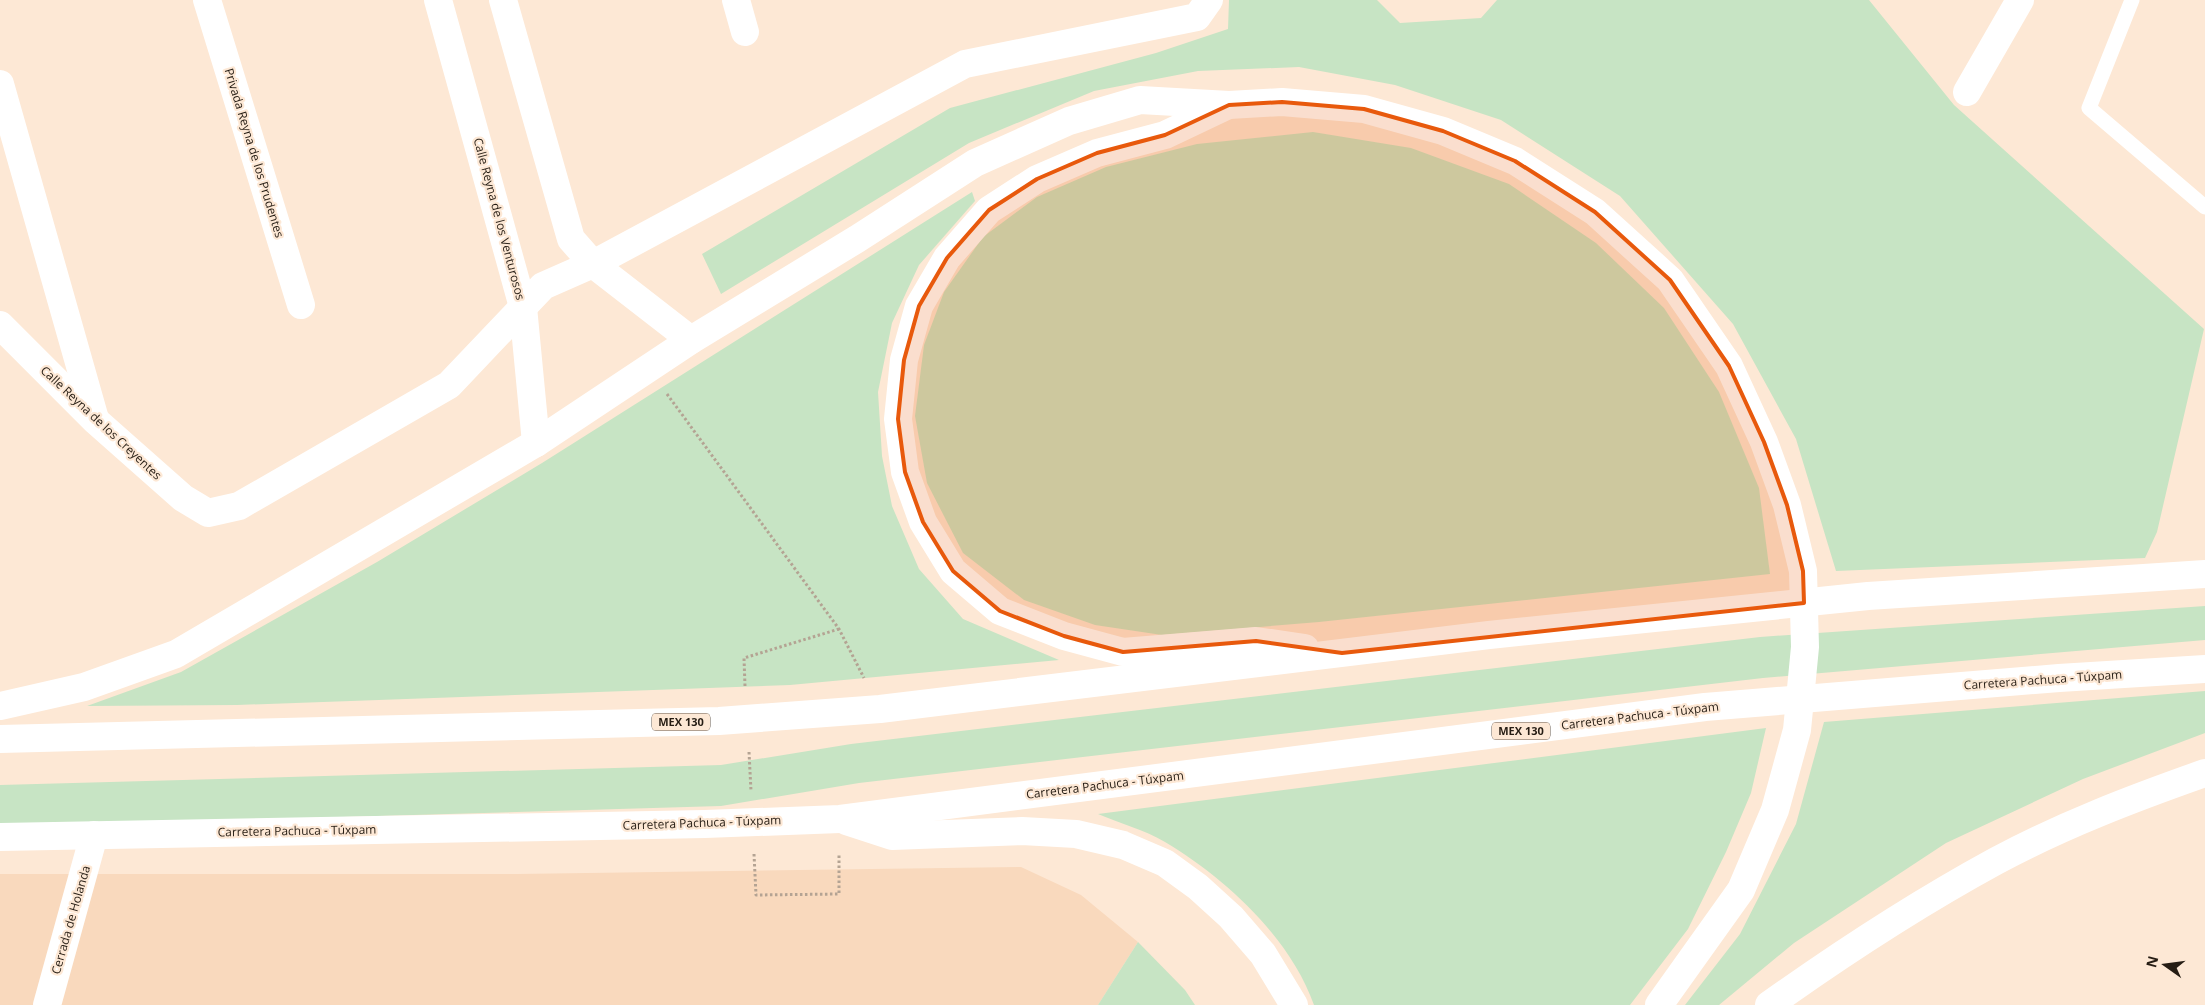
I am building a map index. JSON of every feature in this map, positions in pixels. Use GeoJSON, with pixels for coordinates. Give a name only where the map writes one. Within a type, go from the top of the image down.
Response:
{"type":"FeatureCollection","features":[{"type":"Feature","properties":{"kind":"main road","name":"Privada Reyna de los Prudentes"},"geometry":{"type":"LineString","coordinates":[[207,0],[301,306]]}},
{"type":"Feature","properties":{"kind":"main road","name":"Calle Reyna de los Venturosos"},"geometry":{"type":"LineString","coordinates":[[438,0],[523,307],[536,442]]}},
{"type":"Feature","properties":{"kind":"main road"},"geometry":{"type":"LineString","coordinates":[[503,0],[571,239],[593,264],[691,340]]}},
{"type":"Feature","properties":{"kind":"main road"},"geometry":{"type":"LineString","coordinates":[[736,0],[745,32]]}},
{"type":"Feature","properties":{"kind":"main road"},"geometry":{"type":"LineString","coordinates":[[523,307],[543,286],[593,264],[965,64],[1197,17],[1209,0]]}},
{"type":"Feature","properties":{"kind":"main road"},"geometry":{"type":"LineString","coordinates":[[1967,92],[2020,0]]}},
{"type":"Feature","properties":{"kind":"main road"},"geometry":{"type":"LineString","coordinates":[[0,84],[10,155],[96,421]]}},
{"type":"Feature","properties":{"kind":"main road"},"geometry":{"type":"LineString","coordinates":[[0,706],[84,687],[176,654],[536,442],[691,340],[857,239],[975,163],[1069,121],[1140,100],[1229,104],[1282,102],[1364,108],[1443,131],[1515,161],[1595,212],[1670,280],[1729,366],[1764,442],[1786,505],[1803,571],[1805,647],[1797,730],[1775,810],[1740,890],[1659,1005]]}},
{"type":"Feature","properties":{"kind":"main road"},"geometry":{"type":"LineString","coordinates":[[1229,104],[1165,135],[1096,153],[1038,179],[989,210],[947,258],[918,306],[904,360],[898,419],[905,472],[923,522],[953,571],[1000,611],[1064,636],[1123,652],[1256,641],[1342,653]]}},
{"type":"Feature","properties":{"kind":"main road","name":"Calle Reyna de los Creyentes"},"geometry":{"type":"LineString","coordinates":[[0,325],[96,421],[183,498],[208,513],[239,506],[449,385],[523,307]]}},
{"type":"Feature","properties":{"kind":"main road","name":"MEX 130"},"geometry":{"type":"LineString","coordinates":[[0,739],[720,721],[880,709],[1489,635],[1868,596],[2205,574]]}},
{"type":"Feature","properties":{"kind":"main road","name":"Carretera Pachuca - Túxpam"},"geometry":{"type":"LineString","coordinates":[[0,837],[705,824],[840,818],[1705,707],[2205,668]]}},
{"type":"Feature","properties":{"kind":"main road"},"geometry":{"type":"LineString","coordinates":[[1769,1005],[1854,945],[1996,861],[2121,802],[2205,773]]}},
{"type":"Feature","properties":{"kind":"main road"},"geometry":{"type":"LineString","coordinates":[[840,818],[892,836],[1022,831],[1076,834],[1123,845],[1165,864],[1198,887],[1231,916],[1263,954],[1294,1005]]}},
{"type":"Feature","properties":{"kind":"main road","name":"Cerrada de Holanda"},"geometry":{"type":"LineString","coordinates":[[47,1005],[94,835]]}},
{"type":"Feature","properties":{"kind":"lane"},"geometry":{"type":"LineString","coordinates":[[2132,0],[2089,108],[2205,207]]}},
{"type":"Feature","properties":{"kind":"path"},"geometry":{"type":"LineString","coordinates":[[648,368],[839,629],[880,709]]}},
{"type":"Feature","properties":{"kind":"path"},"geometry":{"type":"LineString","coordinates":[[745,688],[744,658],[839,629]]}},
{"type":"Feature","properties":{"kind":"path"},"geometry":{"type":"LineString","coordinates":[[748,747],[751,797]]}},
{"type":"Feature","properties":{"kind":"path"},"geometry":{"type":"LineString","coordinates":[[754,846],[756,896],[839,894],[838,876]]}},
{"type":"Feature","properties":{"kind":"highlighted area"},"geometry":{"type":"Polygon","coordinates":[[[1282,102],[1364,109],[1443,131],[1515,161],[1595,212],[1670,280],[1729,366],[1764,442],[1787,505],[1803,571],[1804,603],[1342,653],[1256,641],[1123,652],[1064,636],[1000,611],[953,571],[923,522],[905,472],[898,419],[904,360],[919,306],[947,258],[989,210],[1037,179],[1097,153],[1165,135],[1229,105],[1282,102]]]}},
{"type":"Feature","properties":{"kind":"shaded area"},"geometry":{"type":"Polygon","coordinates":[[[1021,867],[1081,895],[1138,942],[1098,1005],[0,1005],[0,874],[517,874],[1021,867]]]}},
{"type":"Feature","properties":{"kind":"green space"},"geometry":{"type":"Polygon","coordinates":[[[1229,0],[1377,0],[1400,23],[1481,18],[1497,0],[1869,0],[1954,105],[2204,329],[2157,532],[2145,558],[1836,571],[1796,439],[1733,324],[1620,196],[1501,120],[1395,85],[1299,67],[1198,71],[1094,91],[969,143],[721,294],[702,254],[950,108],[1156,53],[1228,29],[1229,0]]]}},
{"type":"Feature","properties":{"kind":"green space"},"geometry":{"type":"Polygon","coordinates":[[[1313,132],[1411,148],[1509,184],[1596,243],[1664,308],[1719,392],[1759,488],[1770,574],[1319,622],[1162,635],[1095,625],[1024,600],[963,553],[927,483],[915,416],[924,345],[944,292],[983,237],[1037,197],[1106,167],[1197,144],[1313,132]]]}},
{"type":"Feature","properties":{"kind":"green space"},"geometry":{"type":"Polygon","coordinates":[[[972,192],[975,201],[919,265],[892,323],[878,392],[882,456],[892,506],[919,569],[963,619],[1059,660],[790,685],[237,705],[87,706],[181,672],[377,562],[542,463],[972,192]]]}},
{"type":"Feature","properties":{"kind":"green space"},"geometry":{"type":"Polygon","coordinates":[[[2205,606],[2205,640],[1763,678],[859,783],[721,806],[0,827],[0,785],[721,765],[851,744],[1760,637],[2205,606]]]}},
{"type":"Feature","properties":{"kind":"green space"},"geometry":{"type":"Polygon","coordinates":[[[2205,691],[2205,733],[2083,779],[1946,843],[1794,943],[1719,1005],[1685,1005],[1740,934],[1796,824],[1824,722],[2205,691]]]}},
{"type":"Feature","properties":{"kind":"green space"},"geometry":{"type":"Polygon","coordinates":[[[1766,728],[1751,793],[1726,852],[1688,929],[1630,1005],[1314,1005],[1303,980],[1289,956],[1272,933],[1232,891],[1210,873],[1165,842],[1141,830],[1098,814],[1766,728]]]}},
{"type":"Feature","properties":{"kind":"green space"},"geometry":{"type":"Polygon","coordinates":[[[1138,942],[1185,990],[1195,1005],[1098,1005],[1138,942]]]}}]}
